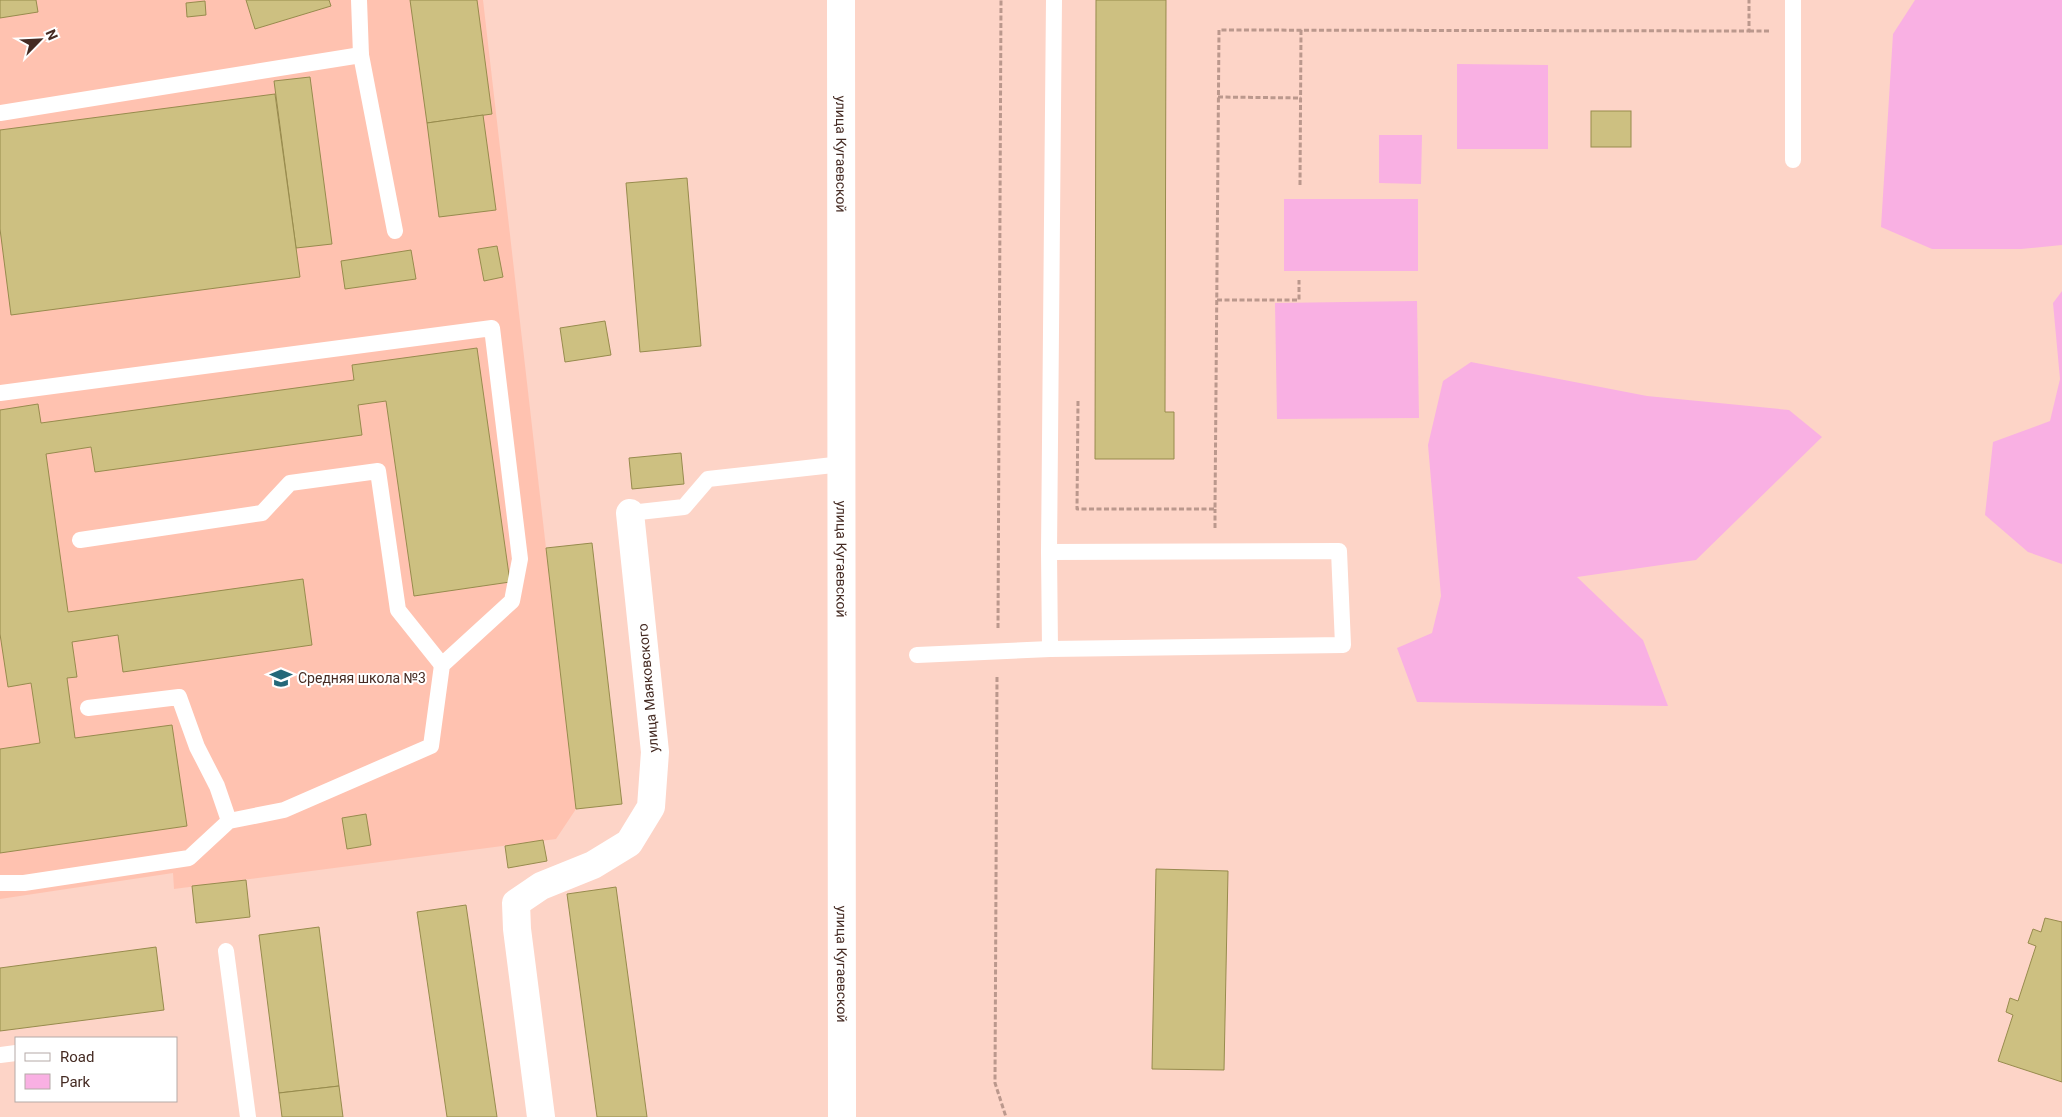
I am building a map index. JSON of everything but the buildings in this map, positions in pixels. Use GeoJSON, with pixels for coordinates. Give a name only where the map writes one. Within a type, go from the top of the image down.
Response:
{"type":"FeatureCollection","features":[{"type":"Feature","properties":{"kind":"street","name":"улица Кугаевской"},"geometry":{"type":"LineString","coordinates":[[841,0],[842,1117]]}},
{"type":"Feature","properties":{"kind":"street","name":"улица Маяковского"},"geometry":{"type":"LineString","coordinates":[[542,1117],[517,929],[516,903],[541,886],[593,865],[630,843],[651,807],[655,752],[630,513]]}},
{"type":"Feature","properties":{"kind":"lane"},"geometry":{"type":"LineString","coordinates":[[359,0],[361,55],[395,231]]}},
{"type":"Feature","properties":{"kind":"lane"},"geometry":{"type":"LineString","coordinates":[[1050,648],[1049,552],[1054,0]]}},
{"type":"Feature","properties":{"kind":"lane"},"geometry":{"type":"LineString","coordinates":[[1793,0],[1793,160]]}},
{"type":"Feature","properties":{"kind":"lane"},"geometry":{"type":"LineString","coordinates":[[0,113],[361,55]]}},
{"type":"Feature","properties":{"kind":"lane"},"geometry":{"type":"LineString","coordinates":[[0,393],[492,328],[520,559],[512,601],[442,665],[431,746],[284,810],[229,821],[189,858],[24,883],[0,883]]}},
{"type":"Feature","properties":{"kind":"lane"},"geometry":{"type":"LineString","coordinates":[[630,513],[684,507],[708,479],[842,464]]}},
{"type":"Feature","properties":{"kind":"lane"},"geometry":{"type":"LineString","coordinates":[[80,540],[262,513],[290,484],[378,471],[398,610],[442,665]]}},
{"type":"Feature","properties":{"kind":"lane"},"geometry":{"type":"LineString","coordinates":[[917,654],[1050,648],[1343,645],[1339,551],[1049,552]]}},
{"type":"Feature","properties":{"kind":"lane"},"geometry":{"type":"LineString","coordinates":[[88,708],[179,697],[197,747],[217,786],[229,821]]}},
{"type":"Feature","properties":{"kind":"lane"},"geometry":{"type":"LineString","coordinates":[[226,950],[248,1117]]}},
{"type":"Feature","properties":{"kind":"lane"},"geometry":{"type":"LineString","coordinates":[[0,1055],[15,1053]]}},
{"type":"Feature","properties":{"kind":"path"},"geometry":{"type":"LineString","coordinates":[[1001,0],[995,1083],[1006,1117]]}},
{"type":"Feature","properties":{"kind":"path"},"geometry":{"type":"LineString","coordinates":[[1078,400],[1078,509],[1215,509],[1218,30],[1749,31],[1749,0]]}},
{"type":"Feature","properties":{"kind":"path"},"geometry":{"type":"LineString","coordinates":[[1300,185],[1302,30]]}},
{"type":"Feature","properties":{"kind":"path"},"geometry":{"type":"LineString","coordinates":[[1218,97],[1301,98]]}},
{"type":"Feature","properties":{"kind":"path"},"geometry":{"type":"LineString","coordinates":[[1217,300],[1299,300],[1299,280]]}},
{"type":"Feature","properties":{"kind":"shaded area","name":"Средняя школа №3"},"geometry":{"type":"Polygon","coordinates":[[[0,0],[483,0],[576,809],[556,839],[174,889],[173,873],[0,899],[0,0]]]}},
{"type":"Feature","properties":{"kind":"green space"},"geometry":{"type":"Polygon","coordinates":[[[1915,0],[2062,0],[2062,245],[2021,249],[1932,249],[1881,227],[1893,34],[1915,0]]]}},
{"type":"Feature","properties":{"kind":"green space"},"geometry":{"type":"Polygon","coordinates":[[[1457,64],[1548,65],[1548,149],[1457,149],[1457,64]]]}},
{"type":"Feature","properties":{"kind":"green space"},"geometry":{"type":"Polygon","coordinates":[[[1379,135],[1422,135],[1421,184],[1379,183],[1379,135]]]}},
{"type":"Feature","properties":{"kind":"green space"},"geometry":{"type":"Polygon","coordinates":[[[1284,199],[1418,199],[1418,271],[1284,271],[1284,199]]]}},
{"type":"Feature","properties":{"kind":"green space"},"geometry":{"type":"Polygon","coordinates":[[[2062,291],[2062,564],[2028,552],[1985,515],[1993,442],[2050,421],[2060,379],[2053,303],[2062,291]]]}},
{"type":"Feature","properties":{"kind":"green space"},"geometry":{"type":"Polygon","coordinates":[[[1417,301],[1419,418],[1277,419],[1275,303],[1417,301]]]}},
{"type":"Feature","properties":{"kind":"green space"},"geometry":{"type":"Polygon","coordinates":[[[1471,362],[1647,396],[1789,410],[1822,437],[1696,560],[1577,577],[1643,640],[1668,706],[1417,702],[1397,648],[1432,633],[1441,596],[1428,445],[1443,381],[1471,362]]]}},
{"type":"Feature","properties":{"kind":"place","name":"Средняя школа №3"},"geometry":{"type":"Point","coordinates":[281,678]}}]}
